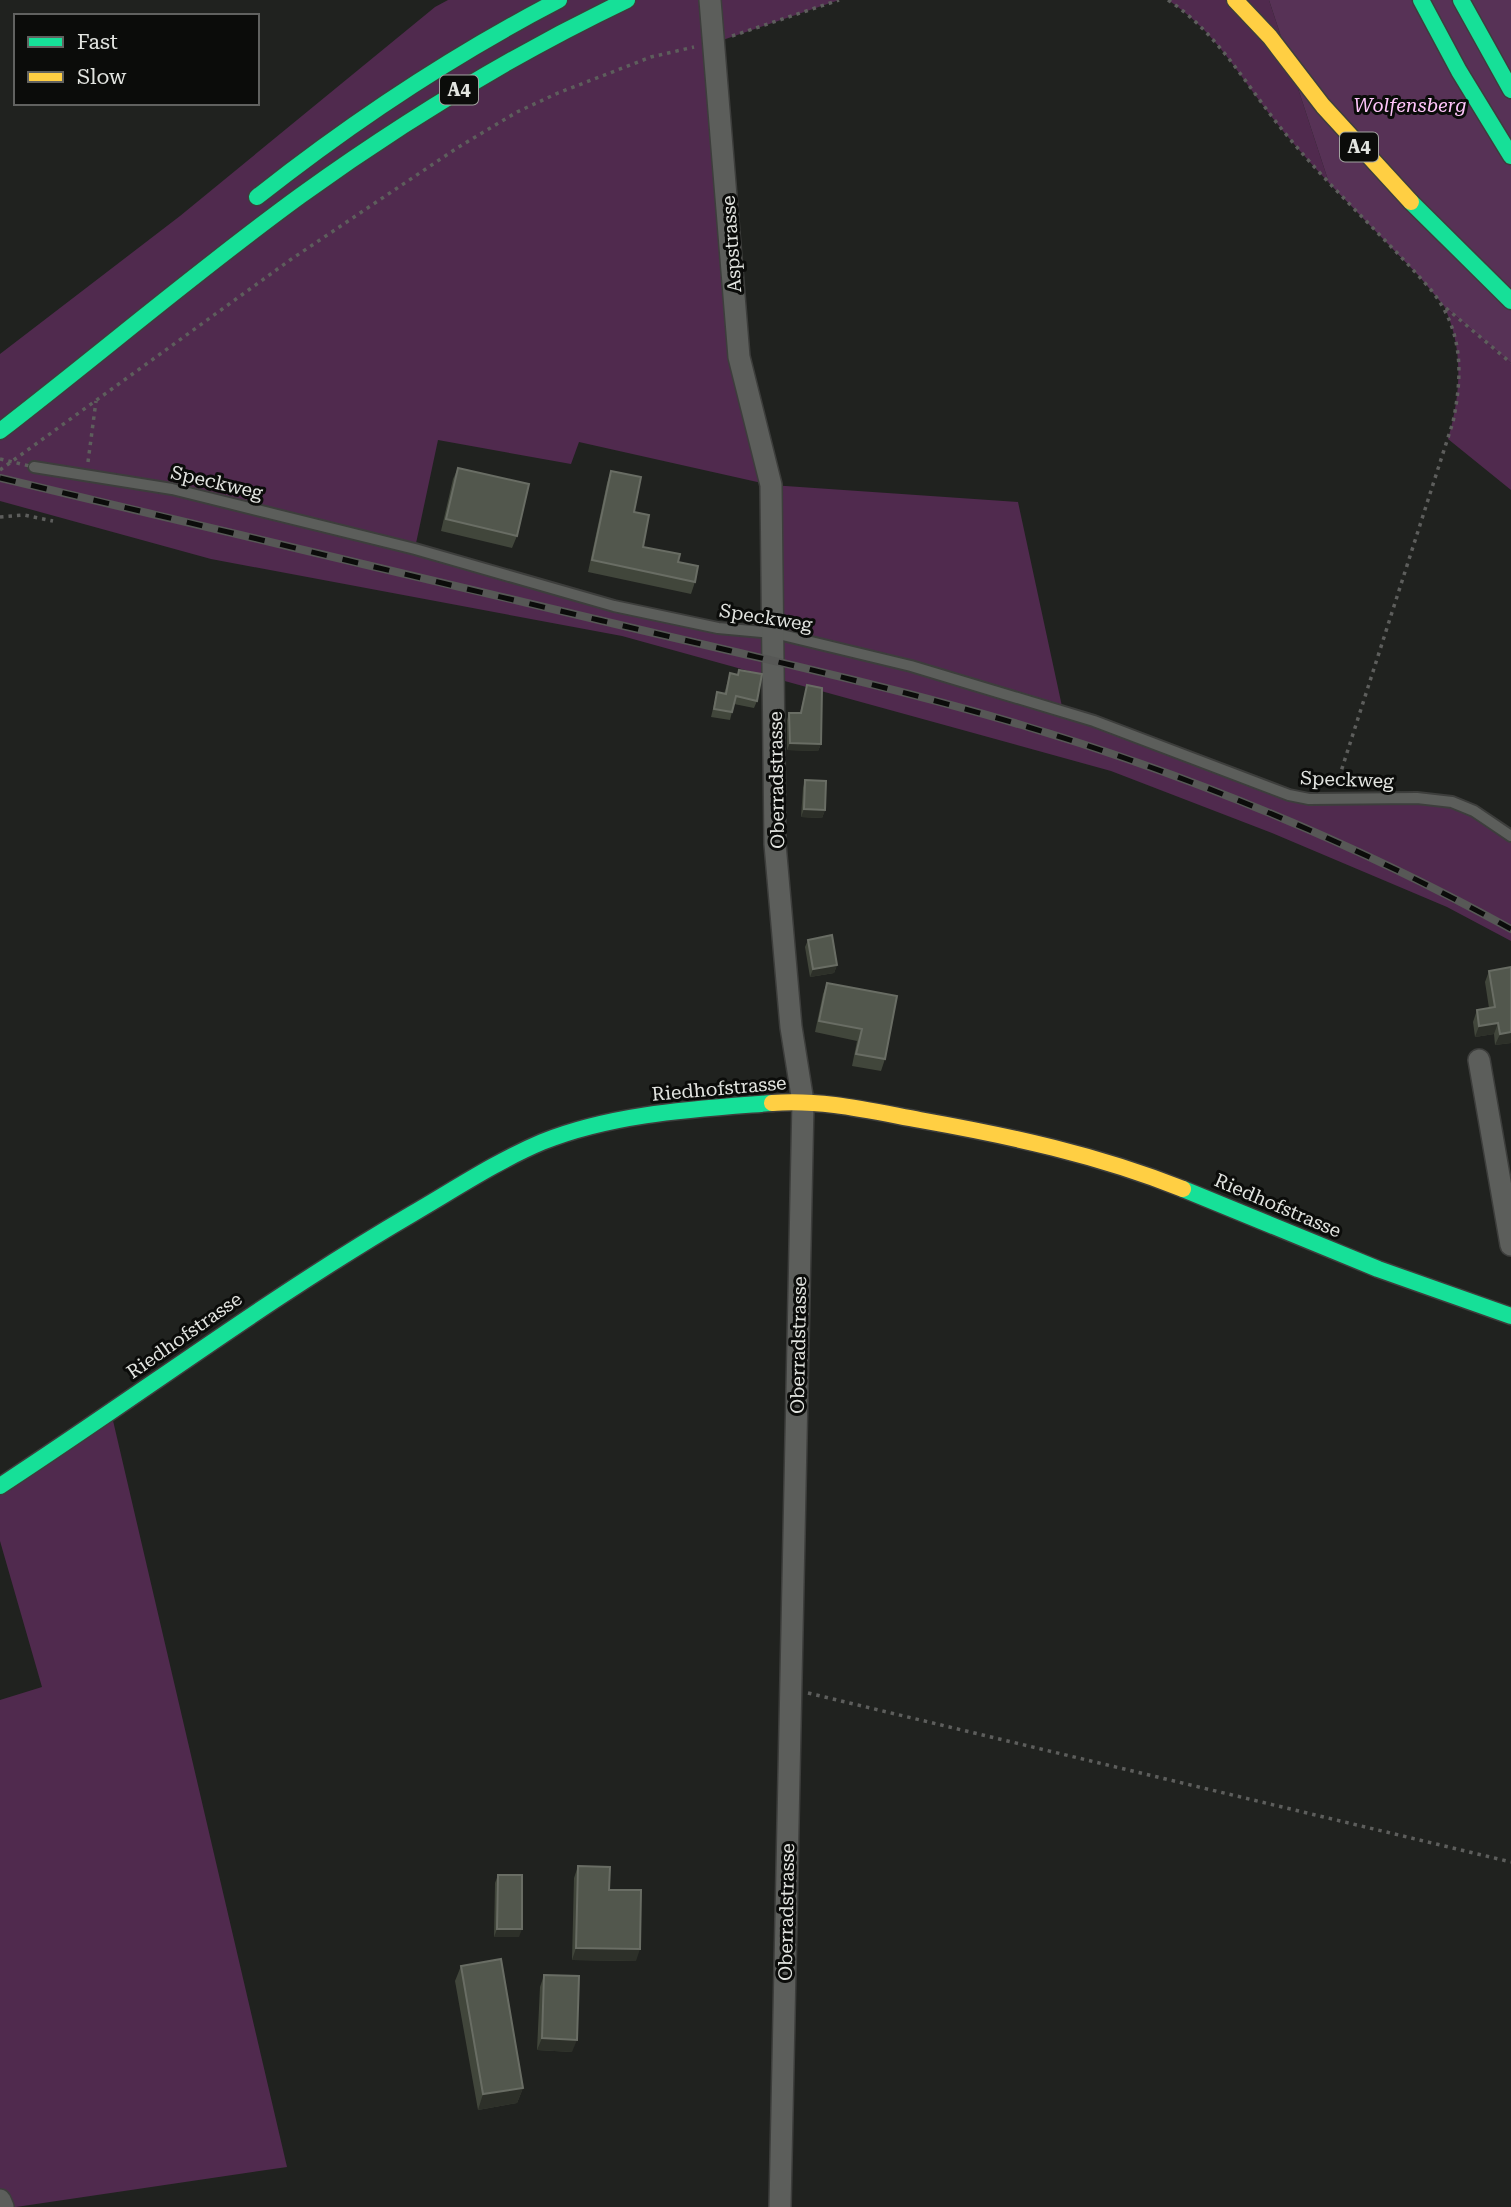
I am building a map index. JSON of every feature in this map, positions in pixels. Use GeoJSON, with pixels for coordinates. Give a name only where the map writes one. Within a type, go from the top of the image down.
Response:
{"type":"FeatureCollection","features":[{"type":"Feature","properties":{"kind":"main road","name":"A4"},"geometry":{"type":"LineString","coordinates":[[245,207],[323,144],[400,90],[451,58],[559,0]]}},
{"type":"Feature","properties":{"kind":"main road","name":"A4"},"geometry":{"type":"LineString","coordinates":[[0,431],[300,196],[399,127],[486,73],[554,35],[626,0]]}},
{"type":"Feature","properties":{"kind":"main road","name":"A4"},"geometry":{"type":"LineString","coordinates":[[1235,0],[1257,21],[1306,86],[1375,164],[1426,219],[1511,301]]}},
{"type":"Feature","properties":{"kind":"main road"},"geometry":{"type":"LineString","coordinates":[[1421,0],[1511,156]]}},
{"type":"Feature","properties":{"kind":"main road"},"geometry":{"type":"LineString","coordinates":[[1461,0],[1511,90]]}},
{"type":"Feature","properties":{"kind":"main road"},"geometry":{"type":"LineString","coordinates":[[0,411],[19,396]]}},
{"type":"Feature","properties":{"kind":"main road","name":"Riedhofstrasse"},"geometry":{"type":"LineString","coordinates":[[0,1486],[320,1269],[453,1189],[521,1152],[566,1134],[629,1119],[739,1105],[803,1102],[845,1106],[986,1132],[1100,1159],[1175,1185],[1378,1269],[1511,1316]]}},
{"type":"Feature","properties":{"kind":"street","name":"Aspstrasse"},"geometry":{"type":"LineString","coordinates":[[710,3],[739,358],[771,485]]}},
{"type":"Feature","properties":{"kind":"street","name":"Oberradstrasse"},"geometry":{"type":"LineString","coordinates":[[771,485],[775,844],[791,1027],[803,1102],[780,2207]]}},
{"type":"Feature","properties":{"kind":"street"},"geometry":{"type":"LineString","coordinates":[[1479,1060],[1511,1244]]}},
{"type":"Feature","properties":{"kind":"street"},"geometry":{"type":"LineString","coordinates":[[0,2200],[3,2207]]}},
{"type":"Feature","properties":{"kind":"lane","name":"Speckweg"},"geometry":{"type":"LineString","coordinates":[[34,467],[172,489],[415,549],[614,606],[718,628],[774,633],[911,666],[1125,732],[1289,795],[1332,799],[1417,798],[1452,802],[1474,811],[1511,836]]}},
{"type":"Feature","properties":{"kind":"path"},"geometry":{"type":"LineString","coordinates":[[0,470],[347,220],[497,123],[537,102],[651,57],[714,42],[839,0]]}},
{"type":"Feature","properties":{"kind":"path"},"geometry":{"type":"LineString","coordinates":[[1168,0],[1188,14],[1211,36],[1292,141],[1444,306],[1511,363]]}},
{"type":"Feature","properties":{"kind":"path"},"geometry":{"type":"LineString","coordinates":[[1332,799],[1453,422],[1459,365],[1452,324],[1444,306]]}},
{"type":"Feature","properties":{"kind":"path"},"geometry":{"type":"LineString","coordinates":[[89,457],[96,401]]}},
{"type":"Feature","properties":{"kind":"path"},"geometry":{"type":"LineString","coordinates":[[0,459],[34,467]]}},
{"type":"Feature","properties":{"kind":"path"},"geometry":{"type":"LineString","coordinates":[[0,517],[24,515],[53,521]]}},
{"type":"Feature","properties":{"kind":"path"},"geometry":{"type":"LineString","coordinates":[[789,1689],[1511,1863]]}},
{"type":"Feature","properties":{"kind":"shaded area"},"geometry":{"type":"Polygon","coordinates":[[[448,0],[839,0],[714,43],[732,265],[771,485],[1018,502],[1063,711],[1289,795],[1452,802],[1511,836],[1511,941],[1447,907],[1272,833],[1111,771],[622,636],[211,559],[0,501],[0,354],[180,216],[435,7],[448,0]],[[438,440],[415,548],[614,606],[773,632],[771,485],[579,442],[571,464],[438,440]]]}},
{"type":"Feature","properties":{"kind":"shaded area"},"geometry":{"type":"Polygon","coordinates":[[[1168,0],[1269,0],[1329,183],[1280,128],[1210,36],[1168,0]]]}},
{"type":"Feature","properties":{"kind":"shaded area"},"geometry":{"type":"Polygon","coordinates":[[[1444,306],[1511,363],[1511,490],[1448,439],[1456,405],[1458,371],[1455,338],[1444,306]]]}},
{"type":"Feature","properties":{"kind":"shaded area"},"geometry":{"type":"Polygon","coordinates":[[[111,1412],[287,2167],[16,2207],[0,2207],[0,1700],[42,1687],[0,1541],[0,1486],[111,1412]]]}},
{"type":"Feature","properties":{"kind":"green space","name":"Wolfensberg"},"geometry":{"type":"Polygon","coordinates":[[[1269,0],[1511,0],[1511,363],[1444,306],[1419,276],[1329,183],[1269,0]]]}},
{"type":"Feature","properties":{"kind":"building"},"geometry":{"type":"Polygon","coordinates":[[[458,468],[529,484],[517,536],[446,519],[458,468]]]}},
{"type":"Feature","properties":{"kind":"building"},"geometry":{"type":"Polygon","coordinates":[[[611,471],[641,477],[634,512],[649,515],[643,547],[680,554],[678,562],[698,566],[695,582],[592,560],[611,471]]]}},
{"type":"Feature","properties":{"kind":"building"},"geometry":{"type":"Polygon","coordinates":[[[739,670],[762,674],[757,701],[736,696],[732,712],[714,709],[717,692],[726,694],[730,673],[738,675],[739,670]]]}},
{"type":"Feature","properties":{"kind":"building"},"geometry":{"type":"Polygon","coordinates":[[[807,685],[822,688],[821,744],[790,743],[789,713],[801,713],[807,685]]]}},
{"type":"Feature","properties":{"kind":"building"},"geometry":{"type":"Polygon","coordinates":[[[805,780],[826,781],[825,810],[804,809],[805,780]]]}},
{"type":"Feature","properties":{"kind":"building"},"geometry":{"type":"Polygon","coordinates":[[[832,935],[837,965],[813,969],[808,940],[832,935]]]}},
{"type":"Feature","properties":{"kind":"building"},"geometry":{"type":"Polygon","coordinates":[[[1511,967],[1511,1032],[1500,1034],[1498,1023],[1479,1026],[1477,1010],[1495,1007],[1489,971],[1511,967]]]}},
{"type":"Feature","properties":{"kind":"building"},"geometry":{"type":"Polygon","coordinates":[[[827,983],[897,996],[885,1059],[856,1054],[862,1029],[819,1021],[827,983]]]}},
{"type":"Feature","properties":{"kind":"building"},"geometry":{"type":"Polygon","coordinates":[[[578,1866],[610,1867],[609,1890],[641,1890],[640,1949],[576,1948],[578,1866]]]}},
{"type":"Feature","properties":{"kind":"building"},"geometry":{"type":"Polygon","coordinates":[[[498,1875],[522,1875],[522,1929],[497,1929],[498,1875]]]}},
{"type":"Feature","properties":{"kind":"building"},"geometry":{"type":"Polygon","coordinates":[[[501,1959],[523,2088],[483,2094],[461,1966],[501,1959]]]}},
{"type":"Feature","properties":{"kind":"building"},"geometry":{"type":"Polygon","coordinates":[[[544,1975],[579,1976],[577,2040],[542,2038],[544,1975]]]}},
{"type":"Feature","properties":{"kind":"railway"},"geometry":{"type":"LineString","coordinates":[[0,478],[816,671],[1028,727],[1152,768],[1275,815],[1394,869],[1511,929]]}},
{"type":"Feature","properties":{"kind":"traffic: fast"},"geometry":{"type":"LineString","coordinates":[[257,197],[329,142],[403,91],[559,0]]}},
{"type":"Feature","properties":{"kind":"traffic: fast"},"geometry":{"type":"LineString","coordinates":[[0,431],[224,253],[339,168],[500,66],[627,0]]}},
{"type":"Feature","properties":{"kind":"traffic: fast"},"geometry":{"type":"LineString","coordinates":[[1421,0],[1459,71],[1511,156]]}},
{"type":"Feature","properties":{"kind":"traffic: fast"},"geometry":{"type":"LineString","coordinates":[[1461,0],[1511,90]]}},
{"type":"Feature","properties":{"kind":"traffic: fast"},"geometry":{"type":"LineString","coordinates":[[1411,202],[1511,301]]}},
{"type":"Feature","properties":{"kind":"traffic: fast"},"geometry":{"type":"LineString","coordinates":[[0,1486],[307,1279],[460,1185],[525,1150],[569,1132],[626,1118],[772,1103]]}},
{"type":"Feature","properties":{"kind":"traffic: fast"},"geometry":{"type":"LineString","coordinates":[[1183,1189],[1378,1269],[1511,1316]]}},
{"type":"Feature","properties":{"kind":"traffic: slow"},"geometry":{"type":"LineString","coordinates":[[1235,0],[1270,37],[1323,106],[1411,202]]}},
{"type":"Feature","properties":{"kind":"traffic: slow"},"geometry":{"type":"LineString","coordinates":[[772,1103],[846,1107],[987,1133],[1086,1156],[1183,1189]]}}]}
